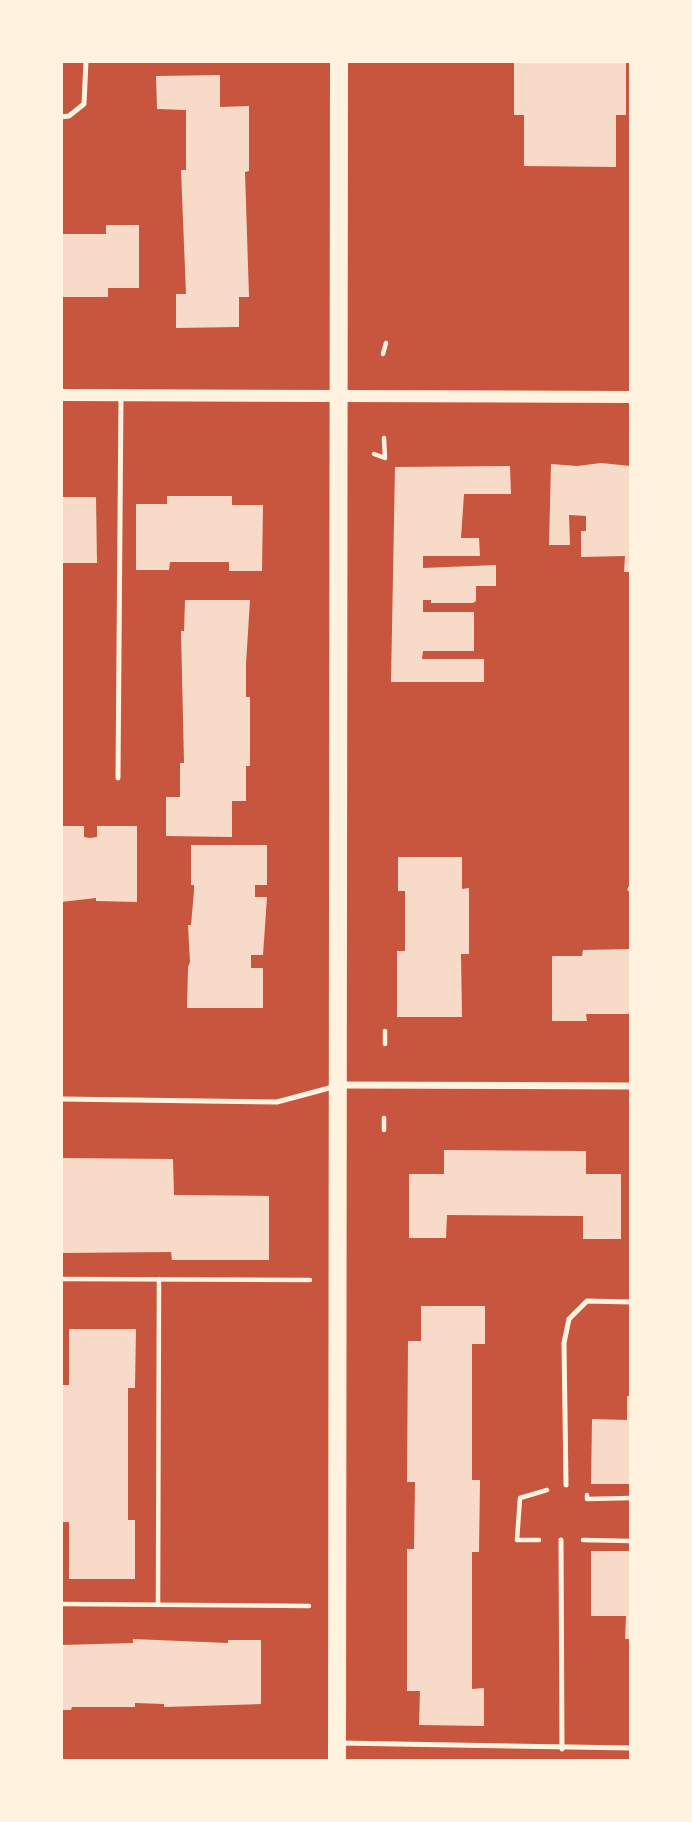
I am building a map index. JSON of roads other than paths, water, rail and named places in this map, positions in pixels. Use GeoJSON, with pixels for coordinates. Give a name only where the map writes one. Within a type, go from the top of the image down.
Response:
{"type":"FeatureCollection","features":[{"type":"Feature","properties":{"kind":"main road"},"geometry":{"type":"LineString","coordinates":[[337,1752],[339,61]]}},
{"type":"Feature","properties":{"kind":"street"},"geometry":{"type":"LineString","coordinates":[[61,395],[631,397]]}},
{"type":"Feature","properties":{"kind":"street"},"geometry":{"type":"LineString","coordinates":[[339,1085],[631,1086]]}},
{"type":"Feature","properties":{"kind":"lane"},"geometry":{"type":"LineString","coordinates":[[61,117],[69,116],[84,104],[86,61]]}},
{"type":"Feature","properties":{"kind":"lane"},"geometry":{"type":"LineString","coordinates":[[118,778],[121,396]]}},
{"type":"Feature","properties":{"kind":"lane"},"geometry":{"type":"LineString","coordinates":[[61,1099],[277,1102],[339,1085]]}},
{"type":"Feature","properties":{"kind":"lane"},"geometry":{"type":"LineString","coordinates":[[566,1485],[564,1343],[569,1319],[587,1301],[631,1302]]}},
{"type":"Feature","properties":{"kind":"lane"},"geometry":{"type":"LineString","coordinates":[[561,1540],[562,1749]]}},
{"type":"Feature","properties":{"kind":"lane"},"geometry":{"type":"LineString","coordinates":[[337,1752],[631,1748]]}}]}
